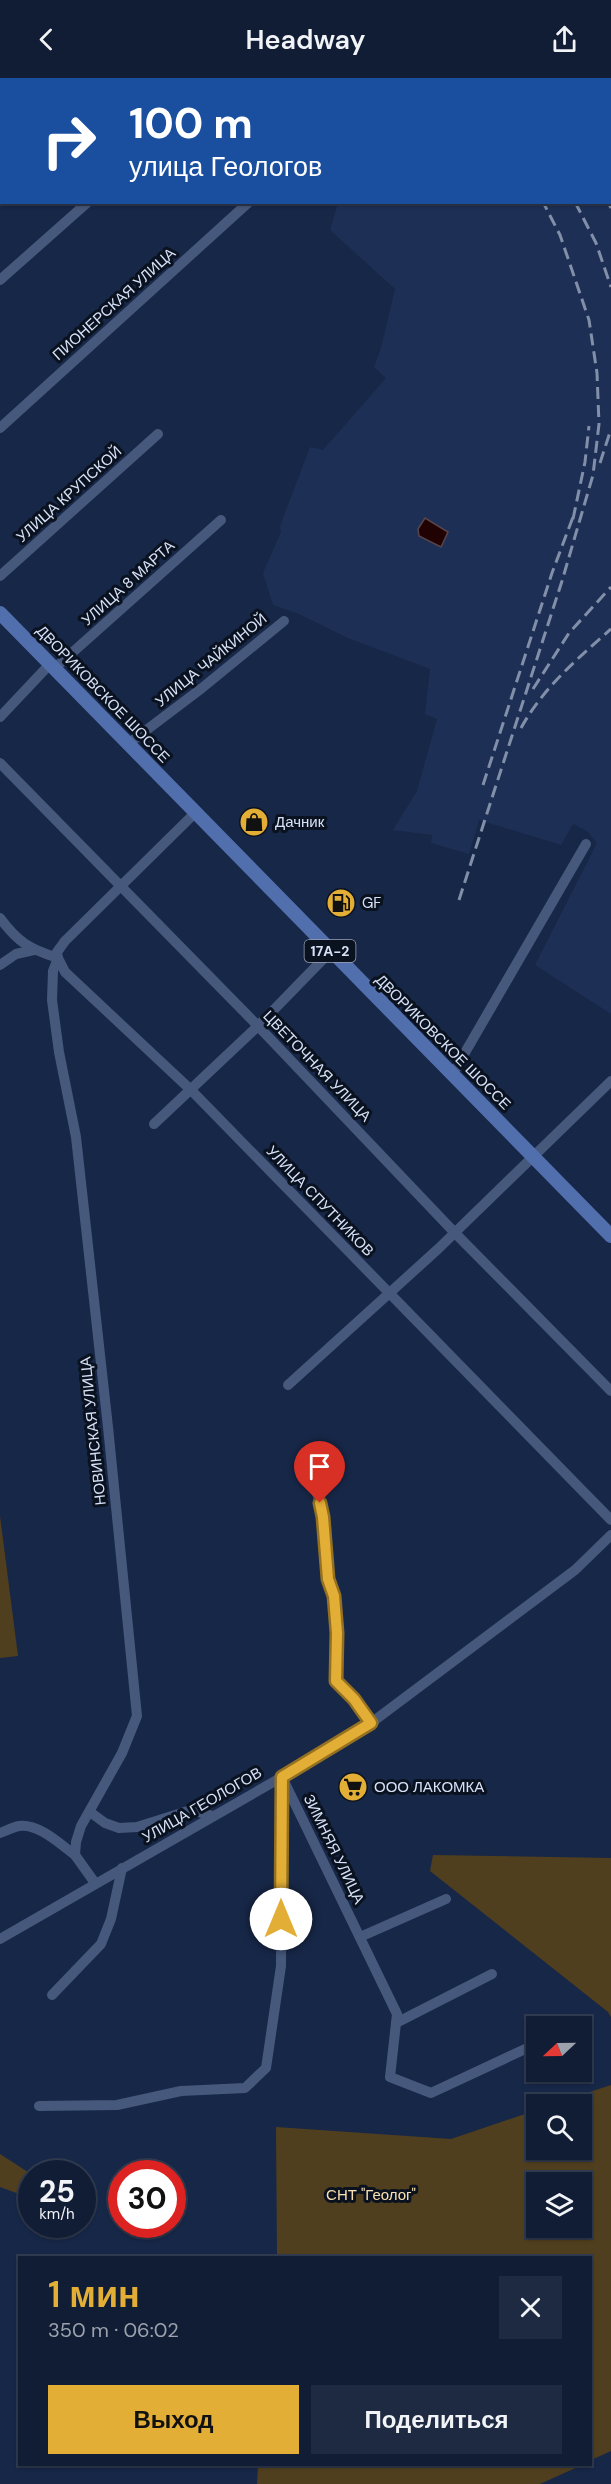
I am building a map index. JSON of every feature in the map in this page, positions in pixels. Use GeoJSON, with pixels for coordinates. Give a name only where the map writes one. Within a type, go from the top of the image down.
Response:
{"type":"FeatureCollection","features":[{"type":"Feature","properties":{"kind":"main road","name":"ДВОРИКОВСКОЕ ШОССЕ"},"geometry":{"type":"LineString","coordinates":[[0,613],[611,1236]]}},
{"type":"Feature","properties":{"kind":"street"},"geometry":{"type":"LineString","coordinates":[[0,280],[86,204]]}},
{"type":"Feature","properties":{"kind":"street","name":"ПИОНЕРСКАЯ УЛИЦА"},"geometry":{"type":"LineString","coordinates":[[0,428],[247,204]]}},
{"type":"Feature","properties":{"kind":"street","name":"УЛИЦА КРУПСКОЙ"},"geometry":{"type":"LineString","coordinates":[[0,576],[158,434]]}},
{"type":"Feature","properties":{"kind":"street","name":"УЛИЦА 8 МАРТА"},"geometry":{"type":"LineString","coordinates":[[0,717],[52,666],[221,520]]}},
{"type":"Feature","properties":{"kind":"street","name":"УЛИЦА ЧАЙКИНОЙ"},"geometry":{"type":"LineString","coordinates":[[128,744],[202,688],[284,621]]}},
{"type":"Feature","properties":{"kind":"street","name":"ЦВЕТОЧНАЯ УЛИЦА"},"geometry":{"type":"LineString","coordinates":[[0,763],[258,1026],[455,1233],[611,1390]]}},
{"type":"Feature","properties":{"kind":"street"},"geometry":{"type":"LineString","coordinates":[[0,918],[16,938],[34,950],[58,958],[57,952],[65,942],[195,813]]}},
{"type":"Feature","properties":{"kind":"street"},"geometry":{"type":"LineString","coordinates":[[452,1075],[586,844]]}},
{"type":"Feature","properties":{"kind":"street"},"geometry":{"type":"LineString","coordinates":[[0,965],[16,954],[34,950]]}},
{"type":"Feature","properties":{"kind":"street"},"geometry":{"type":"LineString","coordinates":[[154,1124],[258,1026],[331,951]]}},
{"type":"Feature","properties":{"kind":"street","name":"УЛИЦА СПУТНИКОВ"},"geometry":{"type":"LineString","coordinates":[[58,958],[65,972],[191,1090],[611,1520]]}},
{"type":"Feature","properties":{"kind":"street","name":"НОВИНСКАЯ УЛИЦА"},"geometry":{"type":"LineString","coordinates":[[58,958],[53,971],[52,1000],[59,1052],[76,1137],[108,1427],[136,1716],[122,1753],[78,1834],[75,1855]]}},
{"type":"Feature","properties":{"kind":"street"},"geometry":{"type":"LineString","coordinates":[[288,1385],[455,1233],[611,1081]]}},
{"type":"Feature","properties":{"kind":"street"},"geometry":{"type":"LineString","coordinates":[[313,1478],[323,1517],[328,1579],[334,1596],[337,1633],[336,1681],[348,1692],[371,1723]]}},
{"type":"Feature","properties":{"kind":"street","name":"УЛИЦА ГЕОЛОГОВ"},"geometry":{"type":"LineString","coordinates":[[0,1939],[282,1777],[371,1723],[575,1570],[611,1535]]}},
{"type":"Feature","properties":{"kind":"street","name":"ЗИМНЯЯ УЛИЦА"},"geometry":{"type":"LineString","coordinates":[[282,1777],[397,2014],[390,2077],[431,2093],[526,2049]]}},
{"type":"Feature","properties":{"kind":"street","name":"ЗИМНЯЯ УЛИЦА"},"geometry":{"type":"LineString","coordinates":[[39,2106],[117,2105],[181,2091],[245,2088],[266,2068],[281,1966],[282,1777]]}},
{"type":"Feature","properties":{"kind":"street"},"geometry":{"type":"LineString","coordinates":[[90,1812],[105,1823],[119,1828],[137,1827],[191,1810],[213,1816]]}},
{"type":"Feature","properties":{"kind":"street"},"geometry":{"type":"LineString","coordinates":[[0,1833],[19,1826],[30,1826],[75,1855],[95,1883]]}},
{"type":"Feature","properties":{"kind":"street"},"geometry":{"type":"LineString","coordinates":[[52,1995],[100,1944],[111,1919],[122,1868]]}},
{"type":"Feature","properties":{"kind":"street"},"geometry":{"type":"LineString","coordinates":[[360,1937],[446,1899]]}},
{"type":"Feature","properties":{"kind":"street"},"geometry":{"type":"LineString","coordinates":[[396,2023],[492,1974]]}},
{"type":"Feature","properties":{"kind":"shaded area"},"geometry":{"type":"Polygon","coordinates":[[[338,204],[611,204],[611,1014],[535,965],[597,843],[587,831],[573,824],[561,845],[479,820],[469,854],[431,843],[432,835],[393,830],[417,791],[437,719],[425,714],[430,669],[348,638],[299,614],[273,605],[263,573],[281,532],[280,526],[310,447],[323,450],[386,378],[374,367],[381,348],[395,289],[330,230],[338,204]]]}},
{"type":"Feature","properties":{"kind":"shaded area"},"geometry":{"type":"Polygon","coordinates":[[[425,518],[448,532],[441,547],[419,536],[418,529],[425,518]]]}},
{"type":"Feature","properties":{"kind":"green space"},"geometry":{"type":"Polygon","coordinates":[[[0,1516],[18,1656],[0,1658],[0,1516]]]}},
{"type":"Feature","properties":{"kind":"green space"},"geometry":{"type":"Polygon","coordinates":[[[433,1855],[611,1858],[611,2017],[608,2012],[430,1871],[433,1855]]]}},
{"type":"Feature","properties":{"kind":"green space","name":"СНТ \"Геолог\""},"geometry":{"type":"Polygon","coordinates":[[[611,2085],[611,2451],[592,2460],[592,2256],[277,2256],[276,2127],[451,2139],[526,2114],[526,2160],[592,2160],[592,2094],[584,2094],[611,2085]]]}},
{"type":"Feature","properties":{"kind":"green space"},"geometry":{"type":"Polygon","coordinates":[[[0,2154],[18,2166],[18,2194],[0,2187],[0,2154]]]}},
{"type":"Feature","properties":{"kind":"green space"},"geometry":{"type":"Polygon","coordinates":[[[258,2466],[580,2466],[540,2484],[257,2484],[258,2466]]]}},
{"type":"Feature","properties":{"kind":"railway"},"geometry":{"type":"LineString","coordinates":[[459,900],[562,581],[593,475],[599,424],[597,373],[589,320],[560,235],[544,204]]}},
{"type":"Feature","properties":{"kind":"railway"},"geometry":{"type":"LineString","coordinates":[[576,204],[596,243],[611,287]]}},
{"type":"Feature","properties":{"kind":"railway"},"geometry":{"type":"LineString","coordinates":[[609,204],[611,208]]}},
{"type":"Feature","properties":{"kind":"railway"},"geometry":{"type":"LineString","coordinates":[[573,519],[585,462],[589,426]]}},
{"type":"Feature","properties":{"kind":"railway"},"geometry":{"type":"LineString","coordinates":[[600,463],[611,429]]}},
{"type":"Feature","properties":{"kind":"railway"},"geometry":{"type":"LineString","coordinates":[[483,785],[552,573],[573,517]]}},
{"type":"Feature","properties":{"kind":"railway"},"geometry":{"type":"LineString","coordinates":[[533,689],[569,633],[611,587]]}},
{"type":"Feature","properties":{"kind":"railway"},"geometry":{"type":"LineString","coordinates":[[521,728],[550,687],[611,629]]}},
{"type":"Feature","properties":{"kind":"place","name":"Дачник"},"geometry":{"type":"Point","coordinates":[254,822]}},
{"type":"Feature","properties":{"kind":"place","name":"GF"},"geometry":{"type":"Point","coordinates":[341,903]}},
{"type":"Feature","properties":{"kind":"place","name":"ООО ЛАКОМКА"},"geometry":{"type":"Point","coordinates":[353,1787]}},
{"type":"Feature","properties":{"kind":"route"},"geometry":{"type":"LineString","coordinates":[[281,1919],[282,1777],[371,1723],[354,1699],[336,1681],[337,1633],[334,1596],[328,1579],[320,1503]]}}]}
